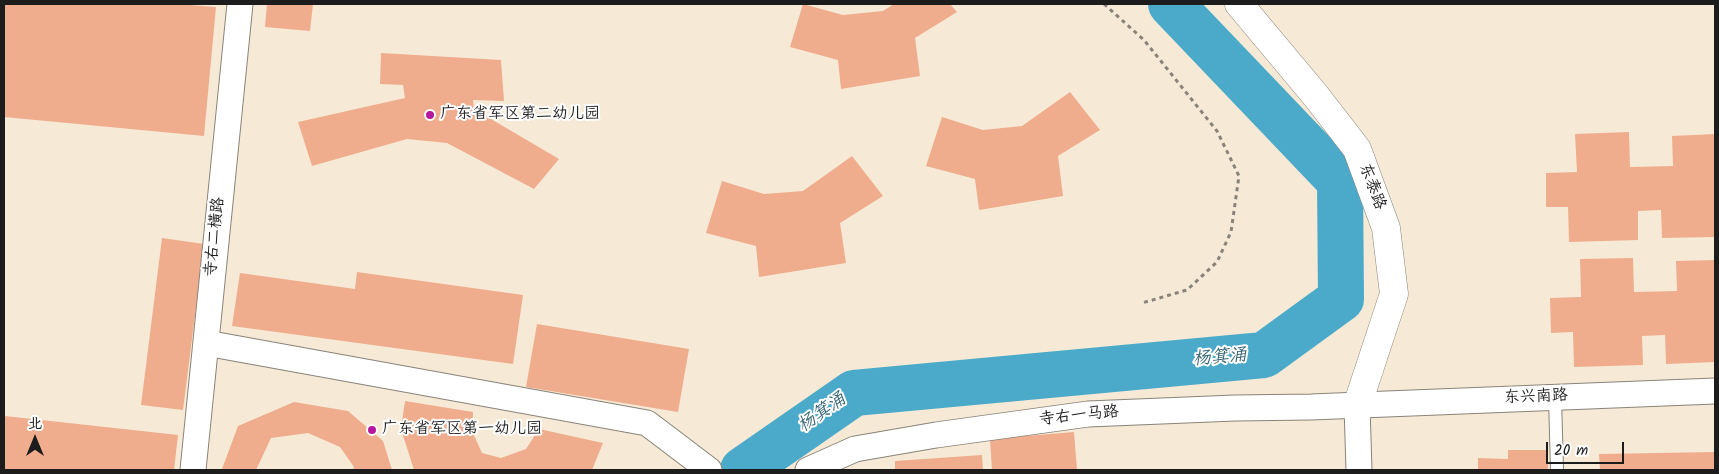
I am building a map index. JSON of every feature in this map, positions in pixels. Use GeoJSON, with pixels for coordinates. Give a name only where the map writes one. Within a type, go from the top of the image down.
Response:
{"type":"FeatureCollection","features":[{"type":"Feature","properties":{"kind":"street","name":"寺右二横路"},"geometry":{"type":"LineString","coordinates":[[193,470],[240,4]]}},
{"type":"Feature","properties":{"kind":"street","name":"东泰路"},"geometry":{"type":"LineString","coordinates":[[1239,4],[1316,96],[1357,149],[1386,228],[1394,294],[1357,406]]}},
{"type":"Feature","properties":{"kind":"street"},"geometry":{"type":"LineString","coordinates":[[206,343],[647,423],[709,470]]}},
{"type":"Feature","properties":{"kind":"street","name":"东兴南路"},"geometry":{"type":"LineString","coordinates":[[1357,406],[1715,391]]}},
{"type":"Feature","properties":{"kind":"street"},"geometry":{"type":"LineString","coordinates":[[1357,406],[1359,470]]}},
{"type":"Feature","properties":{"kind":"street","name":"寺右一马路"},"geometry":{"type":"LineString","coordinates":[[808,470],[855,449],[936,435],[1088,414],[1235,408],[1357,406]]}},
{"type":"Feature","properties":{"kind":"lane"},"geometry":{"type":"LineString","coordinates":[[1555,398],[1557,470]]}},
{"type":"Feature","properties":{"kind":"path"},"geometry":{"type":"LineString","coordinates":[[1104,4],[1144,40],[1217,131],[1239,176],[1231,232],[1217,262],[1188,290],[1142,303]]}},
{"type":"Feature","properties":{"kind":"building"},"geometry":{"type":"Polygon","coordinates":[[[4,4],[177,4],[216,7],[204,136],[4,117],[4,4]]]}},
{"type":"Feature","properties":{"kind":"building"},"geometry":{"type":"Polygon","coordinates":[[[267,4],[313,4],[310,31],[265,27],[267,4]]]}},
{"type":"Feature","properties":{"kind":"building"},"geometry":{"type":"Polygon","coordinates":[[[803,4],[843,15],[883,11],[894,4],[950,4],[957,12],[915,38],[920,76],[841,89],[838,60],[790,47],[803,4]]]}},
{"type":"Feature","properties":{"kind":"building"},"geometry":{"type":"Polygon","coordinates":[[[381,53],[501,60],[504,101],[473,100],[474,109],[559,159],[534,189],[447,143],[407,139],[312,166],[298,122],[405,98],[403,85],[380,84],[381,53]]]}},
{"type":"Feature","properties":{"kind":"building"},"geometry":{"type":"Polygon","coordinates":[[[1070,92],[1100,130],[1058,156],[1063,196],[979,210],[975,179],[926,166],[942,117],[983,130],[1022,126],[1070,92]]]}},
{"type":"Feature","properties":{"kind":"building"},"geometry":{"type":"Polygon","coordinates":[[[1629,132],[1630,167],[1673,166],[1672,136],[1715,134],[1715,237],[1662,238],[1661,210],[1638,211],[1638,240],[1569,242],[1568,207],[1546,207],[1546,173],[1577,172],[1575,134],[1629,132]]]}},
{"type":"Feature","properties":{"kind":"building"},"geometry":{"type":"Polygon","coordinates":[[[852,156],[883,196],[840,223],[846,263],[759,277],[756,246],[706,233],[722,181],[764,194],[803,191],[852,156]]]}},
{"type":"Feature","properties":{"kind":"building"},"geometry":{"type":"Polygon","coordinates":[[[162,238],[204,244],[183,410],[141,405],[162,238]]]}},
{"type":"Feature","properties":{"kind":"building"},"geometry":{"type":"Polygon","coordinates":[[[1633,258],[1634,292],[1677,291],[1676,261],[1715,260],[1715,362],[1666,364],[1665,335],[1642,336],[1643,365],[1574,367],[1573,332],[1551,333],[1550,298],[1581,297],[1580,259],[1633,258]]]}},
{"type":"Feature","properties":{"kind":"building"},"geometry":{"type":"Polygon","coordinates":[[[357,272],[523,295],[513,364],[232,326],[240,273],[355,289],[357,272]]]}},
{"type":"Feature","properties":{"kind":"building"},"geometry":{"type":"Polygon","coordinates":[[[537,324],[689,349],[678,412],[526,387],[537,324]]]}},
{"type":"Feature","properties":{"kind":"building"},"geometry":{"type":"Polygon","coordinates":[[[405,401],[473,412],[472,431],[482,453],[501,458],[526,449],[539,429],[603,443],[592,470],[414,470],[401,429],[405,401]]]}},
{"type":"Feature","properties":{"kind":"building"},"geometry":{"type":"Polygon","coordinates":[[[294,402],[348,411],[383,441],[392,470],[353,470],[354,467],[340,447],[308,433],[271,438],[256,470],[222,469],[238,426],[294,402]]]}},
{"type":"Feature","properties":{"kind":"building"},"geometry":{"type":"Polygon","coordinates":[[[5,416],[178,435],[174,470],[4,470],[5,416]]]}},
{"type":"Feature","properties":{"kind":"building"},"geometry":{"type":"Polygon","coordinates":[[[1074,432],[1077,470],[992,470],[990,439],[1074,432]]]}},
{"type":"Feature","properties":{"kind":"building"},"geometry":{"type":"Polygon","coordinates":[[[1508,450],[1548,450],[1548,470],[1478,470],[1478,458],[1508,459],[1508,450]]]}},
{"type":"Feature","properties":{"kind":"building"},"geometry":{"type":"Polygon","coordinates":[[[1715,452],[1715,470],[1600,470],[1599,454],[1715,452]]]}},
{"type":"Feature","properties":{"kind":"building"},"geometry":{"type":"Polygon","coordinates":[[[982,455],[983,470],[895,470],[895,461],[982,455]]]}},
{"type":"Feature","properties":{"kind":"waterway","name":"杨箕涌"},"geometry":{"type":"LineString","coordinates":[[743,470],[854,393],[1264,355],[1341,299],[1340,181],[1171,4]]}},
{"type":"Feature","properties":{"kind":"place","name":"广东省军区第二幼儿园"},"geometry":{"type":"Point","coordinates":[430,115]}},
{"type":"Feature","properties":{"kind":"place","name":"广东省军区第一幼儿园"},"geometry":{"type":"Point","coordinates":[372,430]}}]}
